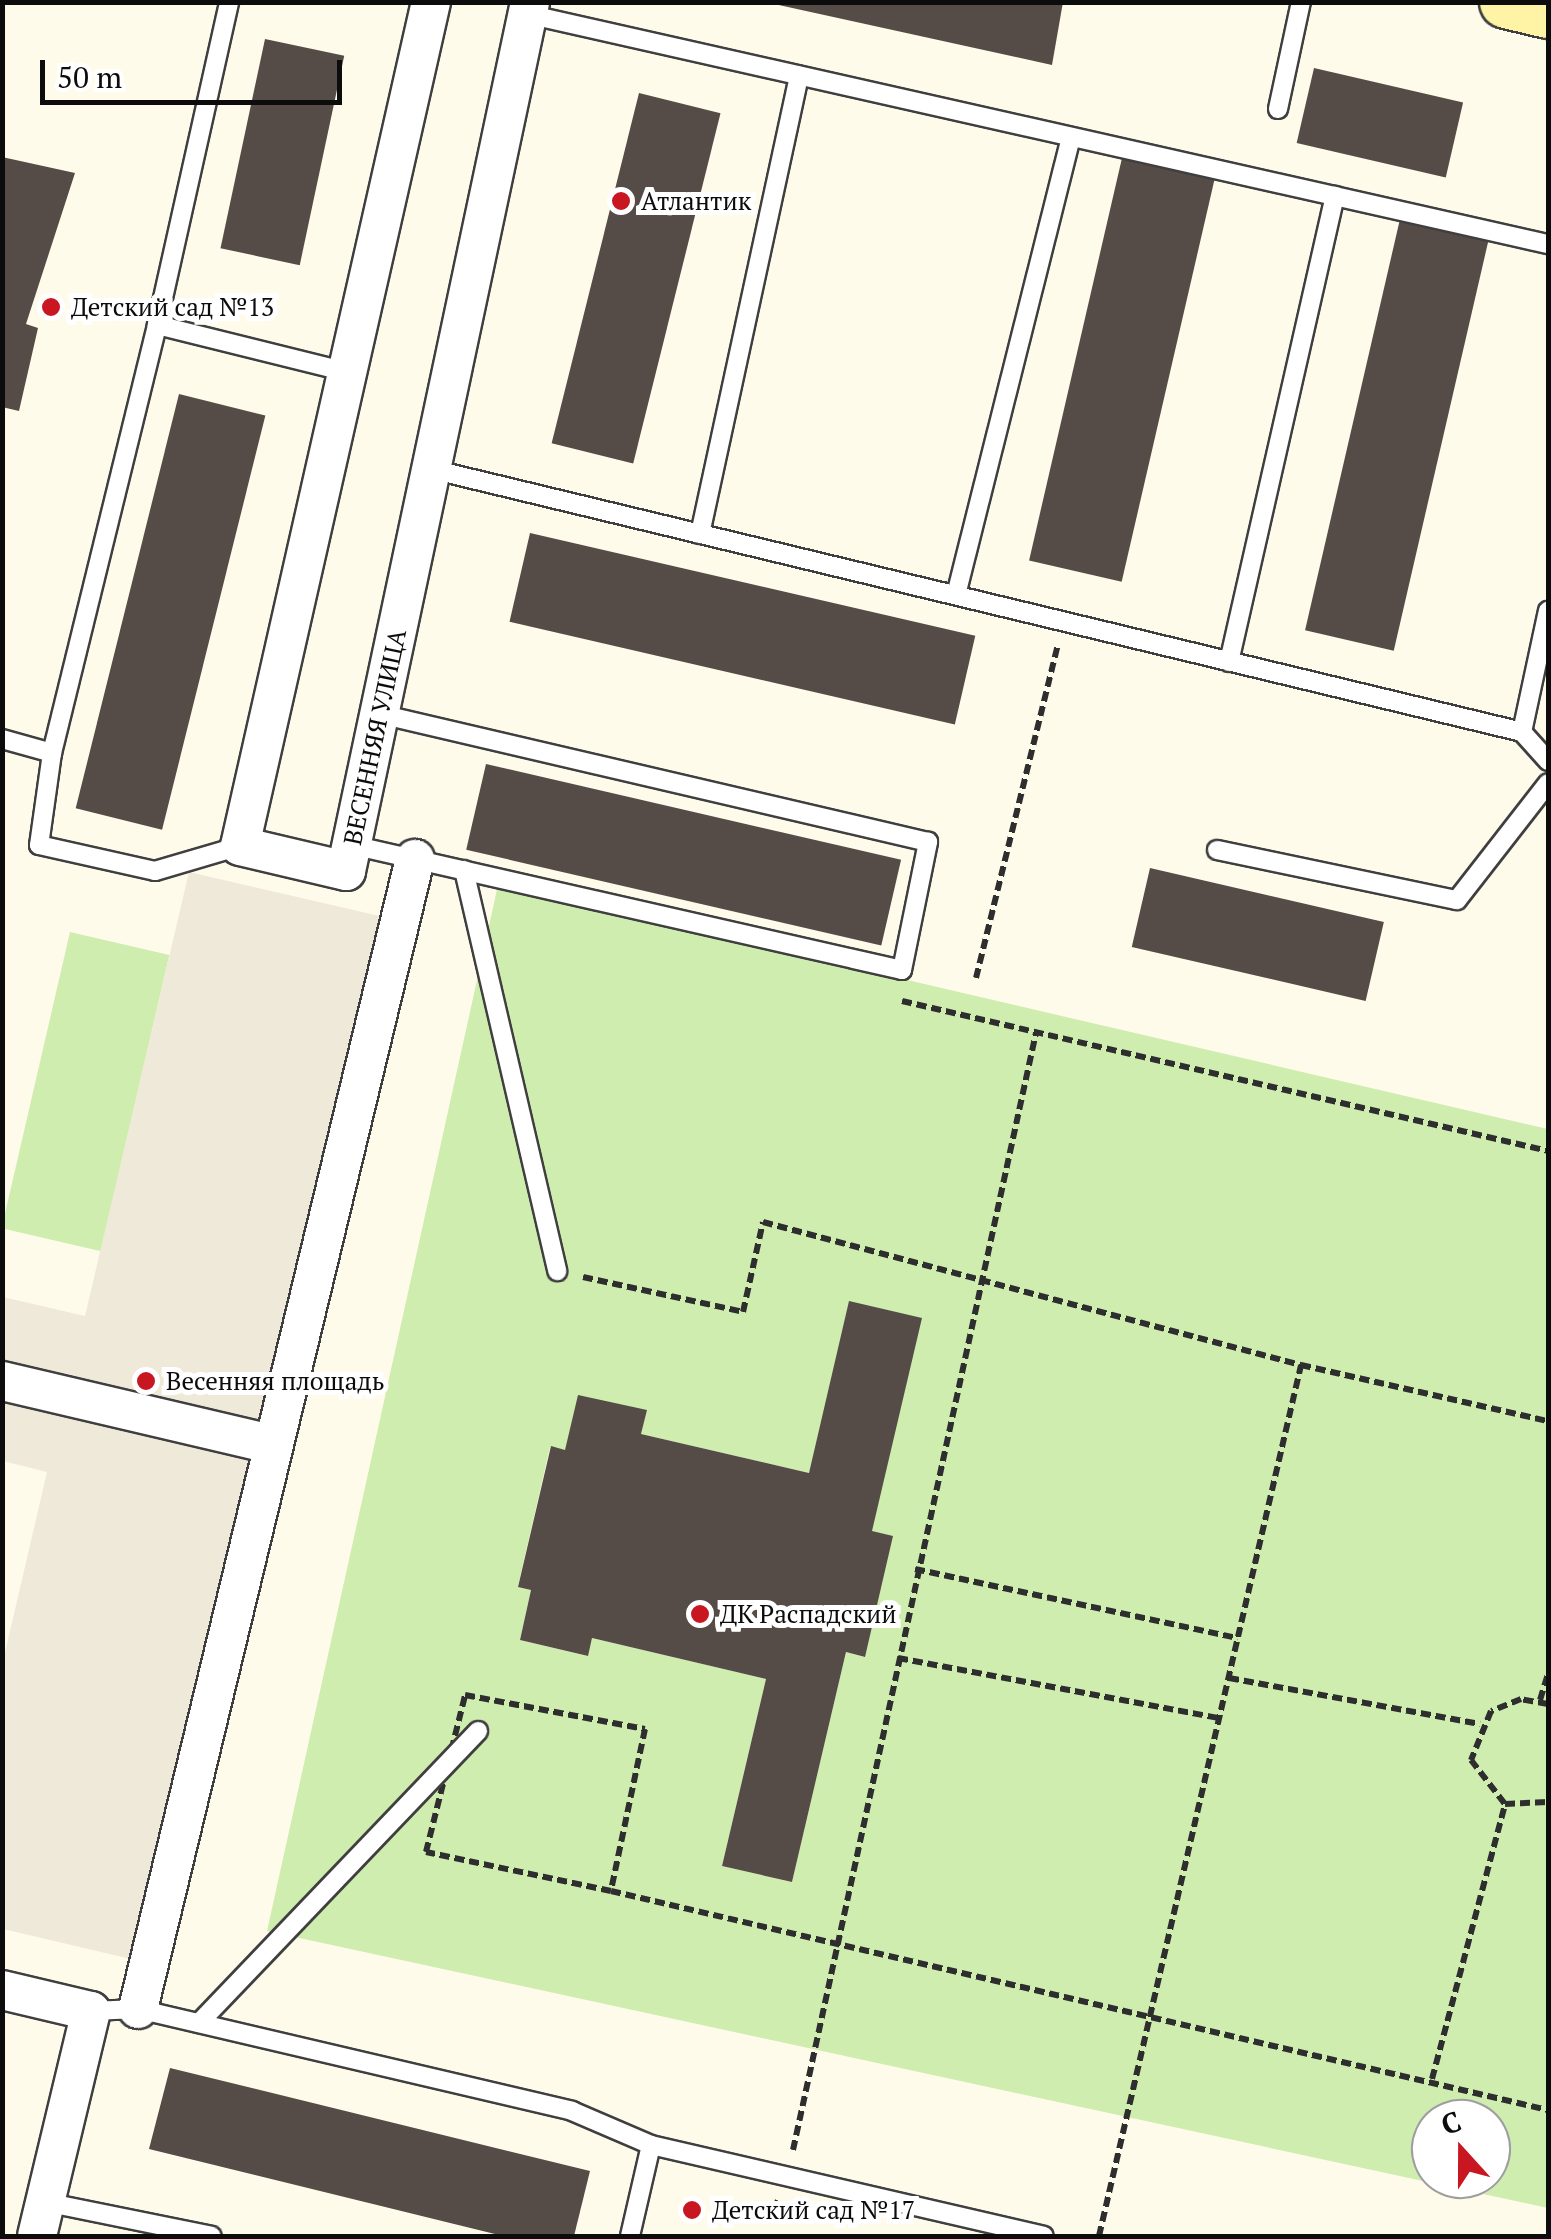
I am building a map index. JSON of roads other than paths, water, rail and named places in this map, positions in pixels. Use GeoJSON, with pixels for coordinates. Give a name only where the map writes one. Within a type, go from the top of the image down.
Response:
{"type":"FeatureCollection","features":[{"type":"Feature","properties":{"kind":"main road"},"geometry":{"type":"LineString","coordinates":[[1506,2],[1548,12]]}},
{"type":"Feature","properties":{"kind":"street"},"geometry":{"type":"LineString","coordinates":[[240,846],[431,2]]}},
{"type":"Feature","properties":{"kind":"street","name":"ВЕСЕННЯЯ УЛИЦА"},"geometry":{"type":"LineString","coordinates":[[240,846],[346,870],[528,8]]}},
{"type":"Feature","properties":{"kind":"street"},"geometry":{"type":"LineString","coordinates":[[138,2009],[414,859]]}},
{"type":"Feature","properties":{"kind":"street"},"geometry":{"type":"LineString","coordinates":[[2,1381],[274,1445]]}},
{"type":"Feature","properties":{"kind":"street"},"geometry":{"type":"LineString","coordinates":[[2,1990],[91,2011],[41,2220]]}},
{"type":"Feature","properties":{"kind":"lane"},"geometry":{"type":"LineString","coordinates":[[229,2],[157,326],[52,753],[39,844],[156,872],[240,846]]}},
{"type":"Feature","properties":{"kind":"lane"},"geometry":{"type":"LineString","coordinates":[[1278,109],[1301,2]]}},
{"type":"Feature","properties":{"kind":"lane"},"geometry":{"type":"LineString","coordinates":[[528,8],[800,76],[1548,244]]}},
{"type":"Feature","properties":{"kind":"lane"},"geometry":{"type":"LineString","coordinates":[[700,534],[800,76]]}},
{"type":"Feature","properties":{"kind":"lane"},"geometry":{"type":"LineString","coordinates":[[956,595],[1070,136]]}},
{"type":"Feature","properties":{"kind":"lane"},"geometry":{"type":"LineString","coordinates":[[1229,662],[1334,196]]}},
{"type":"Feature","properties":{"kind":"lane"},"geometry":{"type":"LineString","coordinates":[[157,326],[347,372]]}},
{"type":"Feature","properties":{"kind":"lane"},"geometry":{"type":"LineString","coordinates":[[431,468],[1522,732],[1548,761]]}},
{"type":"Feature","properties":{"kind":"lane"},"geometry":{"type":"LineString","coordinates":[[1522,732],[1548,612]]}},
{"type":"Feature","properties":{"kind":"lane"},"geometry":{"type":"LineString","coordinates":[[352,845],[902,970],[928,842],[380,714]]}},
{"type":"Feature","properties":{"kind":"lane"},"geometry":{"type":"LineString","coordinates":[[2,739],[52,753]]}},
{"type":"Feature","properties":{"kind":"lane"},"geometry":{"type":"LineString","coordinates":[[1216,850],[1458,900],[1548,783]]}},
{"type":"Feature","properties":{"kind":"lane"},"geometry":{"type":"LineString","coordinates":[[464,870],[557,1271]]}},
{"type":"Feature","properties":{"kind":"lane"},"geometry":{"type":"LineString","coordinates":[[199,2023],[478,1731]]}},
{"type":"Feature","properties":{"kind":"lane"},"geometry":{"type":"LineString","coordinates":[[91,2011],[138,2009],[572,2110],[651,2146],[1044,2236]]}},
{"type":"Feature","properties":{"kind":"lane"},"geometry":{"type":"LineString","coordinates":[[630,2236],[651,2146]]}},
{"type":"Feature","properties":{"kind":"lane"},"geometry":{"type":"LineString","coordinates":[[41,2220],[212,2236]]}},
{"type":"Feature","properties":{"kind":"place","name":"Атлантик"},"geometry":{"type":"Point","coordinates":[621,201]}},
{"type":"Feature","properties":{"kind":"place","name":"Детский сад №13"},"geometry":{"type":"Point","coordinates":[51,307]}},
{"type":"Feature","properties":{"kind":"place","name":"Весенняя площадь"},"geometry":{"type":"Point","coordinates":[146,1381]}},
{"type":"Feature","properties":{"kind":"place","name":"ДК Распадский"},"geometry":{"type":"Point","coordinates":[700,1614]}},
{"type":"Feature","properties":{"kind":"place","name":"Детский сад №17"},"geometry":{"type":"Point","coordinates":[692,2210]}}]}
